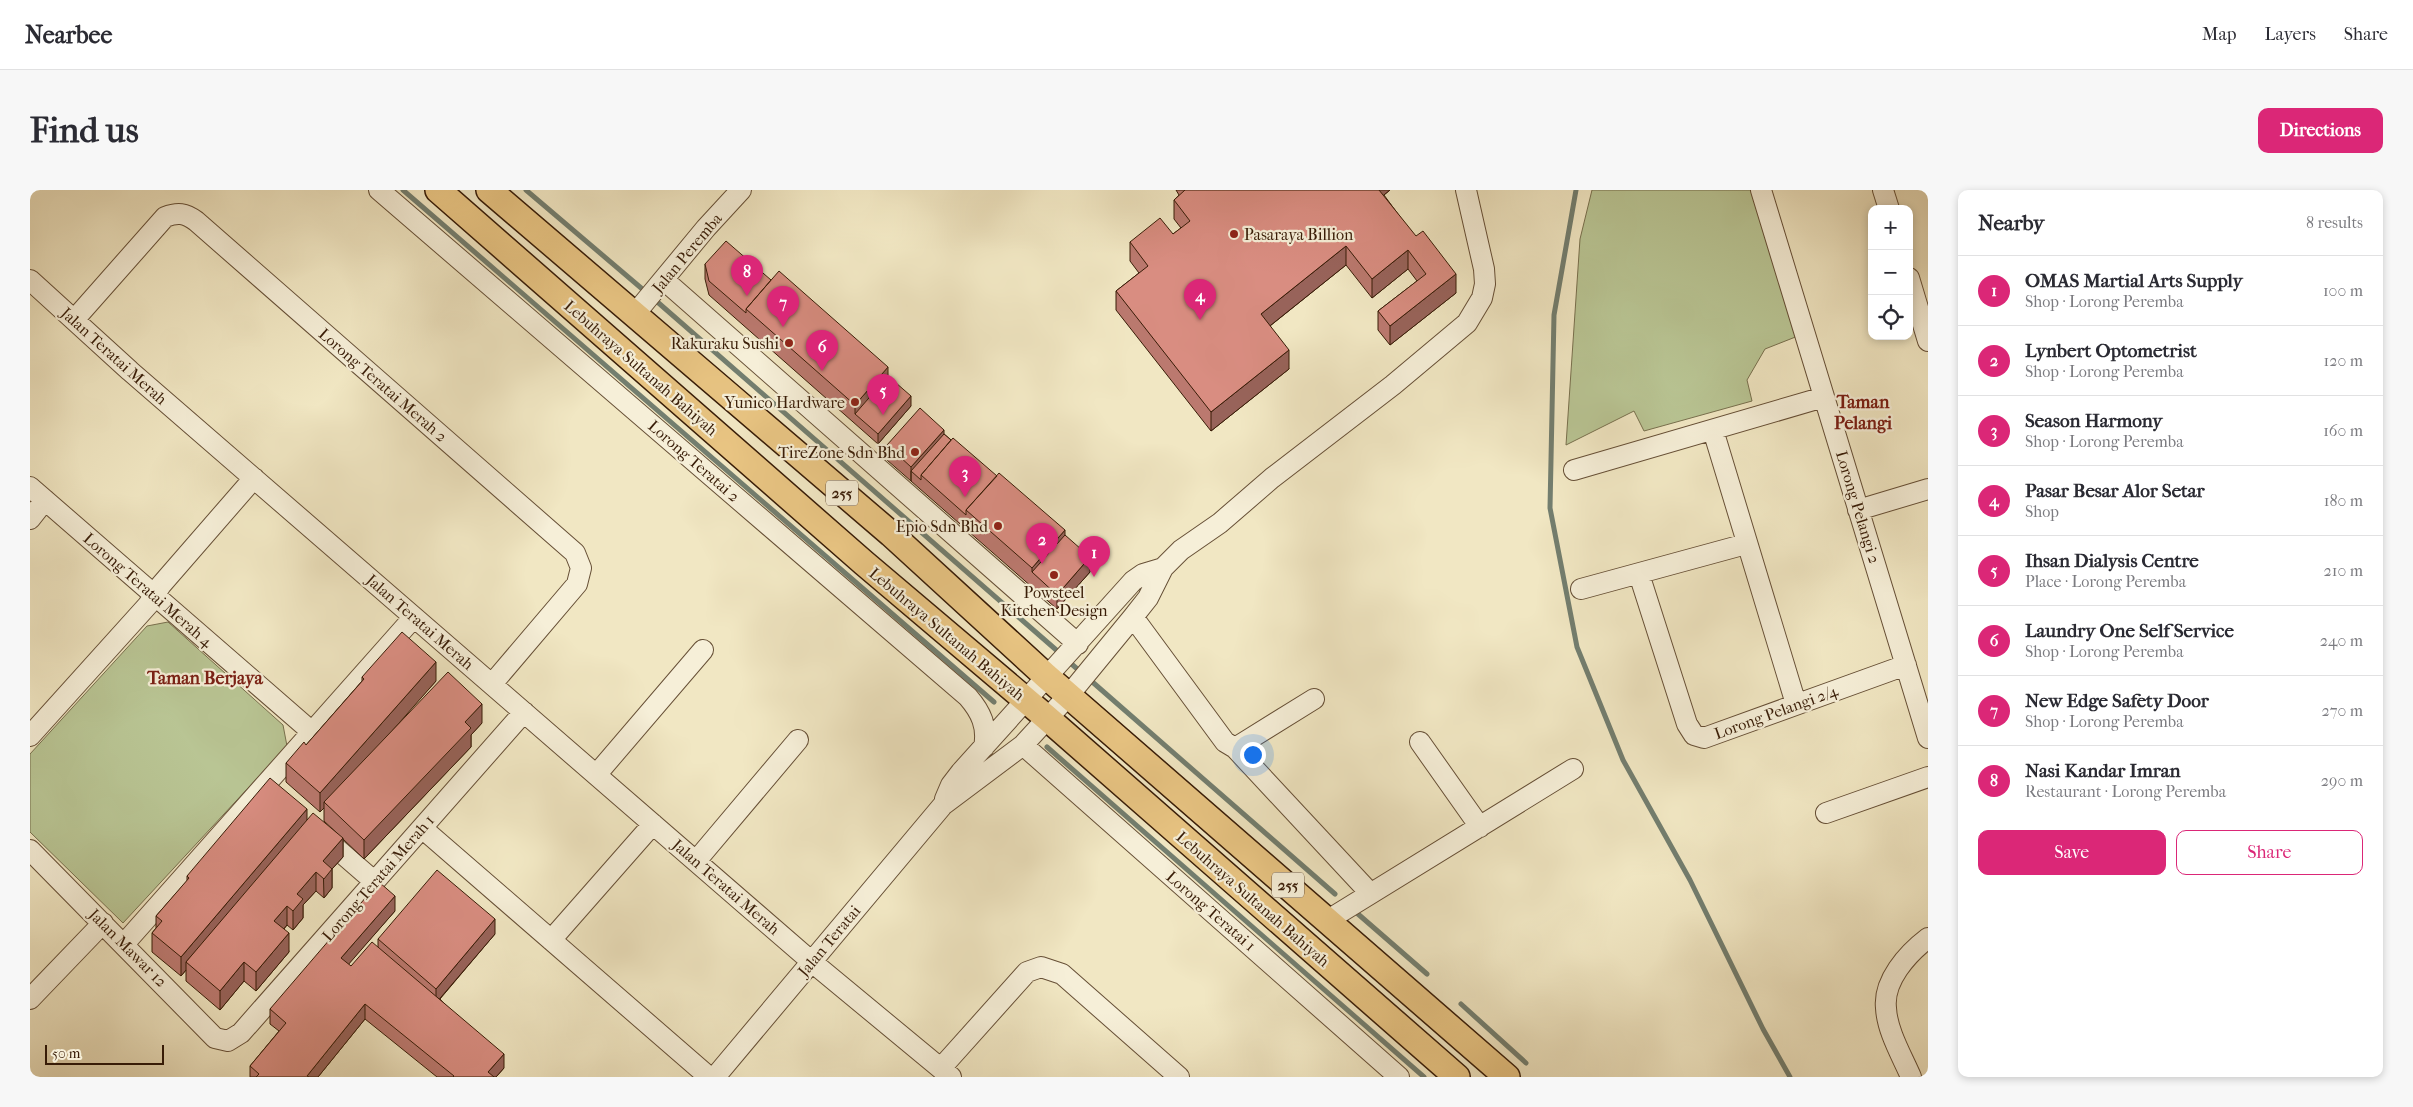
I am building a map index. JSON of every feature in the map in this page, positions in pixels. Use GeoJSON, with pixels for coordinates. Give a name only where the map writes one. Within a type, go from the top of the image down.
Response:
{"type":"FeatureCollection","features":[{"type":"Feature","properties":{"kind":"main road","name":"Lebuhraya Sultanah Bahiyah"},"geometry":{"type":"LineString","coordinates":[[438,190],[864,563],[1047,718],[1457,1077]]}},
{"type":"Feature","properties":{"kind":"main road","name":"Lebuhraya Sultanah Bahiyah"},"geometry":{"type":"LineString","coordinates":[[489,190],[650,297],[890,534],[1074,688],[1328,920],[1507,1077]]}},
{"type":"Feature","properties":{"kind":"street","name":"Lorong Teratai 2"},"geometry":{"type":"LineString","coordinates":[[380,190],[974,705],[984,725],[984,747]]}},
{"type":"Feature","properties":{"kind":"street","name":"Jalan Peremba"},"geometry":{"type":"LineString","coordinates":[[650,297],[706,228],[741,190]]}},
{"type":"Feature","properties":{"kind":"street"},"geometry":{"type":"LineString","coordinates":[[1163,568],[1181,550],[1220,523],[1272,478],[1393,385],[1467,323],[1482,298],[1485,284],[1484,269],[1466,190]]}},
{"type":"Feature","properties":{"kind":"street","name":"Lorong Pelangi 2"},"geometry":{"type":"LineString","coordinates":[[1761,190],[1928,738]]}},
{"type":"Feature","properties":{"kind":"street"},"geometry":{"type":"LineString","coordinates":[[1883,190],[1888,205]]}},
{"type":"Feature","properties":{"kind":"street","name":"Lorong Teratai Merah 2"},"geometry":{"type":"LineString","coordinates":[[74,320],[165,217],[176,213],[187,214],[204,227],[575,554],[581,568],[577,584],[492,684]]}},
{"type":"Feature","properties":{"kind":"street","name":"Jalan Teratai Merah"},"geometry":{"type":"LineString","coordinates":[[30,280],[254,478],[652,824],[812,962],[946,1073]]}},
{"type":"Feature","properties":{"kind":"street"},"geometry":{"type":"LineString","coordinates":[[1913,291],[1928,341]]}},
{"type":"Feature","properties":{"kind":"street"},"geometry":{"type":"LineString","coordinates":[[650,297],[1075,647]]}},
{"type":"Feature","properties":{"kind":"street"},"geometry":{"type":"LineString","coordinates":[[1574,470],[1824,397]]}},
{"type":"Feature","properties":{"kind":"street"},"geometry":{"type":"LineString","coordinates":[[1713,430],[1796,704]]}},
{"type":"Feature","properties":{"kind":"street"},"geometry":{"type":"LineString","coordinates":[[30,736],[148,605],[161,585],[254,478]]}},
{"type":"Feature","properties":{"kind":"street","name":"Lorong Teratai Merah 4"},"geometry":{"type":"LineString","coordinates":[[30,487],[312,732]]}},
{"type":"Feature","properties":{"kind":"street"},"geometry":{"type":"LineString","coordinates":[[1858,510],[1928,489]]}},
{"type":"Feature","properties":{"kind":"street"},"geometry":{"type":"LineString","coordinates":[[30,519],[45,500]]}},
{"type":"Feature","properties":{"kind":"street"},"geometry":{"type":"LineString","coordinates":[[1581,589],[1746,544]]}},
{"type":"Feature","properties":{"kind":"street","name":"Jalan Teratai"},"geometry":{"type":"LineString","coordinates":[[715,1077],[943,805],[1023,745],[1093,667],[1148,598],[1163,568]]}},
{"type":"Feature","properties":{"kind":"street","name":"Jalan Teratai"},"geometry":{"type":"LineString","coordinates":[[943,805],[951,785],[1025,699],[1075,647],[1133,581],[1143,574],[1163,568]]}},
{"type":"Feature","properties":{"kind":"street","name":"Lorong Pelangi 2/4"},"geometry":{"type":"LineString","coordinates":[[1640,574],[1687,724],[1694,736],[1704,738],[1906,664]]}},
{"type":"Feature","properties":{"kind":"street"},"geometry":{"type":"LineString","coordinates":[[124,944],[271,791],[312,732],[414,616]]}},
{"type":"Feature","properties":{"kind":"street"},"geometry":{"type":"LineString","coordinates":[[1133,617],[1226,742],[1235,748],[1370,893]]}},
{"type":"Feature","properties":{"kind":"street"},"geometry":{"type":"LineString","coordinates":[[596,775],[703,650]]}},
{"type":"Feature","properties":{"kind":"street"},"geometry":{"type":"LineString","coordinates":[[1235,748],[1314,699]]}},
{"type":"Feature","properties":{"kind":"street","name":"Lorong Teratai Merah 1"},"geometry":{"type":"LineString","coordinates":[[228,1041],[240,1033],[524,712]]}},
{"type":"Feature","properties":{"kind":"street"},"geometry":{"type":"LineString","coordinates":[[696,861],[798,740]]}},
{"type":"Feature","properties":{"kind":"street"},"geometry":{"type":"LineString","coordinates":[[1420,742],[1480,827]]}},
{"type":"Feature","properties":{"kind":"street","name":"Lorong Teratai 1"},"geometry":{"type":"LineString","coordinates":[[1023,745],[1399,1077]]}},
{"type":"Feature","properties":{"kind":"street"},"geometry":{"type":"LineString","coordinates":[[1328,920],[1573,769]]}},
{"type":"Feature","properties":{"kind":"street"},"geometry":{"type":"LineString","coordinates":[[1826,813],[1928,777]]}},
{"type":"Feature","properties":{"kind":"street"},"geometry":{"type":"LineString","coordinates":[[306,821],[375,882]]}},
{"type":"Feature","properties":{"kind":"street"},"geometry":{"type":"LineString","coordinates":[[551,940],[652,824]]}},
{"type":"Feature","properties":{"kind":"street"},"geometry":{"type":"LineString","coordinates":[[422,828],[709,1077]]}},
{"type":"Feature","properties":{"kind":"street","name":"Jalan Mawar 12"},"geometry":{"type":"LineString","coordinates":[[30,850],[215,1038],[221,1041],[228,1041]]}},
{"type":"Feature","properties":{"kind":"street"},"geometry":{"type":"LineString","coordinates":[[30,999],[103,923]]}},
{"type":"Feature","properties":{"kind":"street"},"geometry":{"type":"LineString","coordinates":[[1911,1077],[1890,1024],[1886,1009],[1886,994],[1893,978],[1906,959],[1928,938]]}},
{"type":"Feature","properties":{"kind":"street"},"geometry":{"type":"LineString","coordinates":[[946,1073],[1026,972],[1041,967],[1062,974],[1179,1077]]}},
{"type":"Feature","properties":{"kind":"green space"},"geometry":{"type":"Polygon","coordinates":[[[1592,190],[1758,190],[1798,336],[1765,349],[1747,380],[1752,401],[1644,431],[1634,411],[1566,445],[1580,239],[1592,190]]]}},
{"type":"Feature","properties":{"kind":"green space"},"geometry":{"type":"Polygon","coordinates":[[[168,622],[283,725],[287,746],[123,923],[30,832],[30,754],[147,626],[168,622]]]}},
{"type":"Feature","properties":{"kind":"building"},"geometry":{"type":"Polygon","coordinates":[[[1185,190],[1379,190],[1416,236],[1423,231],[1456,274],[1390,326],[1378,311],[1426,274],[1408,250],[1372,279],[1346,246],[1261,314],[1289,350],[1211,412],[1116,291],[1148,266],[1130,242],[1160,218],[1173,234],[1190,221],[1174,200],[1185,190]]]}},
{"type":"Feature","properties":{"kind":"building"},"geometry":{"type":"Polygon","coordinates":[[[726,241],[771,280],[746,309],[746,313],[709,281],[705,264],[726,241]]]}},
{"type":"Feature","properties":{"kind":"building"},"geometry":{"type":"Polygon","coordinates":[[[779,271],[888,367],[855,405],[746,309],[779,271]]]}},
{"type":"Feature","properties":{"kind":"building"},"geometry":{"type":"Polygon","coordinates":[[[888,376],[911,396],[878,434],[855,414],[888,376]]]}},
{"type":"Feature","properties":{"kind":"building"},"geometry":{"type":"Polygon","coordinates":[[[920,408],[944,430],[911,467],[887,445],[920,408]]]}},
{"type":"Feature","properties":{"kind":"building"},"geometry":{"type":"Polygon","coordinates":[[[944,434],[951,440],[921,475],[921,480],[911,471],[944,434]]]}},
{"type":"Feature","properties":{"kind":"building"},"geometry":{"type":"Polygon","coordinates":[[[953,438],[997,476],[966,510],[966,515],[921,475],[953,438]]]}},
{"type":"Feature","properties":{"kind":"building"},"geometry":{"type":"Polygon","coordinates":[[[999,473],[1065,530],[1032,568],[966,510],[999,473]]]}},
{"type":"Feature","properties":{"kind":"building"},"geometry":{"type":"Polygon","coordinates":[[[1065,535],[1090,557],[1057,595],[1032,572],[1065,535]]]}},
{"type":"Feature","properties":{"kind":"building"},"geometry":{"type":"Polygon","coordinates":[[[402,632],[436,662],[320,793],[286,763],[304,742],[306,745],[402,632]]]}},
{"type":"Feature","properties":{"kind":"building"},"geometry":{"type":"Polygon","coordinates":[[[448,672],[482,704],[465,722],[471,728],[364,840],[324,802],[448,672]]]}},
{"type":"Feature","properties":{"kind":"building"},"geometry":{"type":"Polygon","coordinates":[[[270,778],[307,809],[181,957],[152,933],[162,921],[156,916],[189,878],[187,876],[270,778]]]}},
{"type":"Feature","properties":{"kind":"building"},"geometry":{"type":"Polygon","coordinates":[[[313,813],[343,838],[323,861],[332,869],[324,879],[316,872],[297,894],[303,899],[293,911],[287,906],[274,921],[289,933],[256,972],[244,962],[220,991],[186,962],[313,813]]]}},
{"type":"Feature","properties":{"kind":"building"},"geometry":{"type":"Polygon","coordinates":[[[437,870],[495,919],[436,989],[378,939],[437,870]]]}},
{"type":"Feature","properties":{"kind":"building"},"geometry":{"type":"Polygon","coordinates":[[[379,882],[395,896],[341,958],[351,966],[372,942],[504,1054],[488,1072],[494,1077],[453,1077],[365,1004],[307,1076],[309,1077],[256,1077],[259,1074],[250,1066],[286,1023],[270,1009],[379,882]]]}},
{"type":"Feature","properties":{"kind":"waterway"},"geometry":{"type":"LineString","coordinates":[[403,190],[994,702]]}},
{"type":"Feature","properties":{"kind":"waterway"},"geometry":{"type":"LineString","coordinates":[[526,190],[647,293]]}},
{"type":"Feature","properties":{"kind":"waterway"},"geometry":{"type":"LineString","coordinates":[[1576,190],[1554,315],[1550,508],[1577,647],[1623,760],[1690,880],[1763,1029],[1790,1077]]}},
{"type":"Feature","properties":{"kind":"waterway"},"geometry":{"type":"LineString","coordinates":[[654,299],[1062,655]]}},
{"type":"Feature","properties":{"kind":"waterway"},"geometry":{"type":"LineString","coordinates":[[1068,661],[1082,673]]}},
{"type":"Feature","properties":{"kind":"waterway"},"geometry":{"type":"LineString","coordinates":[[1089,679],[1335,894]]}},
{"type":"Feature","properties":{"kind":"waterway"},"geometry":{"type":"LineString","coordinates":[[1047,747],[1424,1077]]}},
{"type":"Feature","properties":{"kind":"waterway"},"geometry":{"type":"LineString","coordinates":[[1358,914],[1427,974]]}},
{"type":"Feature","properties":{"kind":"waterway"},"geometry":{"type":"LineString","coordinates":[[1461,1004],[1526,1063]]}},
{"type":"Feature","properties":{"kind":"place","name":"Pasaraya Billion"},"geometry":{"type":"Point","coordinates":[1234,234]}},
{"type":"Feature","properties":{"kind":"place","name":"Nasi Kandar Imran"},"geometry":{"type":"Point","coordinates":[747,296]}},
{"type":"Feature","properties":{"kind":"place","name":"Pasar Besar Alor Setar"},"geometry":{"type":"Point","coordinates":[1200,320]}},
{"type":"Feature","properties":{"kind":"place","name":"New Edge Safety Door"},"geometry":{"type":"Point","coordinates":[783,327]}},
{"type":"Feature","properties":{"kind":"place","name":"Rakuraku Sushi"},"geometry":{"type":"Point","coordinates":[789,343]}},
{"type":"Feature","properties":{"kind":"place","name":"Laundry One Self Service"},"geometry":{"type":"Point","coordinates":[822,371]}},
{"type":"Feature","properties":{"kind":"place","name":"Yunico Hardware"},"geometry":{"type":"Point","coordinates":[855,402]}},
{"type":"Feature","properties":{"kind":"place","name":"Ihsan Dialysis Centre"},"geometry":{"type":"Point","coordinates":[883,415]}},
{"type":"Feature","properties":{"kind":"place","name":"TireZone Sdn Bhd"},"geometry":{"type":"Point","coordinates":[915,452]}},
{"type":"Feature","properties":{"kind":"place","name":"Season Harmony"},"geometry":{"type":"Point","coordinates":[965,497]}},
{"type":"Feature","properties":{"kind":"place","name":"Epio Sdn Bhd"},"geometry":{"type":"Point","coordinates":[998,526]}},
{"type":"Feature","properties":{"kind":"place","name":"Lynbert Optometrist"},"geometry":{"type":"Point","coordinates":[1042,564]}},
{"type":"Feature","properties":{"kind":"place","name":"Powsteel Kitchen Design"},"geometry":{"type":"Point","coordinates":[1054,575]}},
{"type":"Feature","properties":{"kind":"place","name":"OMAS Martial Arts Supply"},"geometry":{"type":"Point","coordinates":[1094,577]}},
{"type":"Feature","properties":{"kind":"district","name":"Taman Pelangi"},"geometry":{"type":"Point","coordinates":[1863,412]}},
{"type":"Feature","properties":{"kind":"district","name":"Taman Berjaya"},"geometry":{"type":"Point","coordinates":[205,678]}}]}
